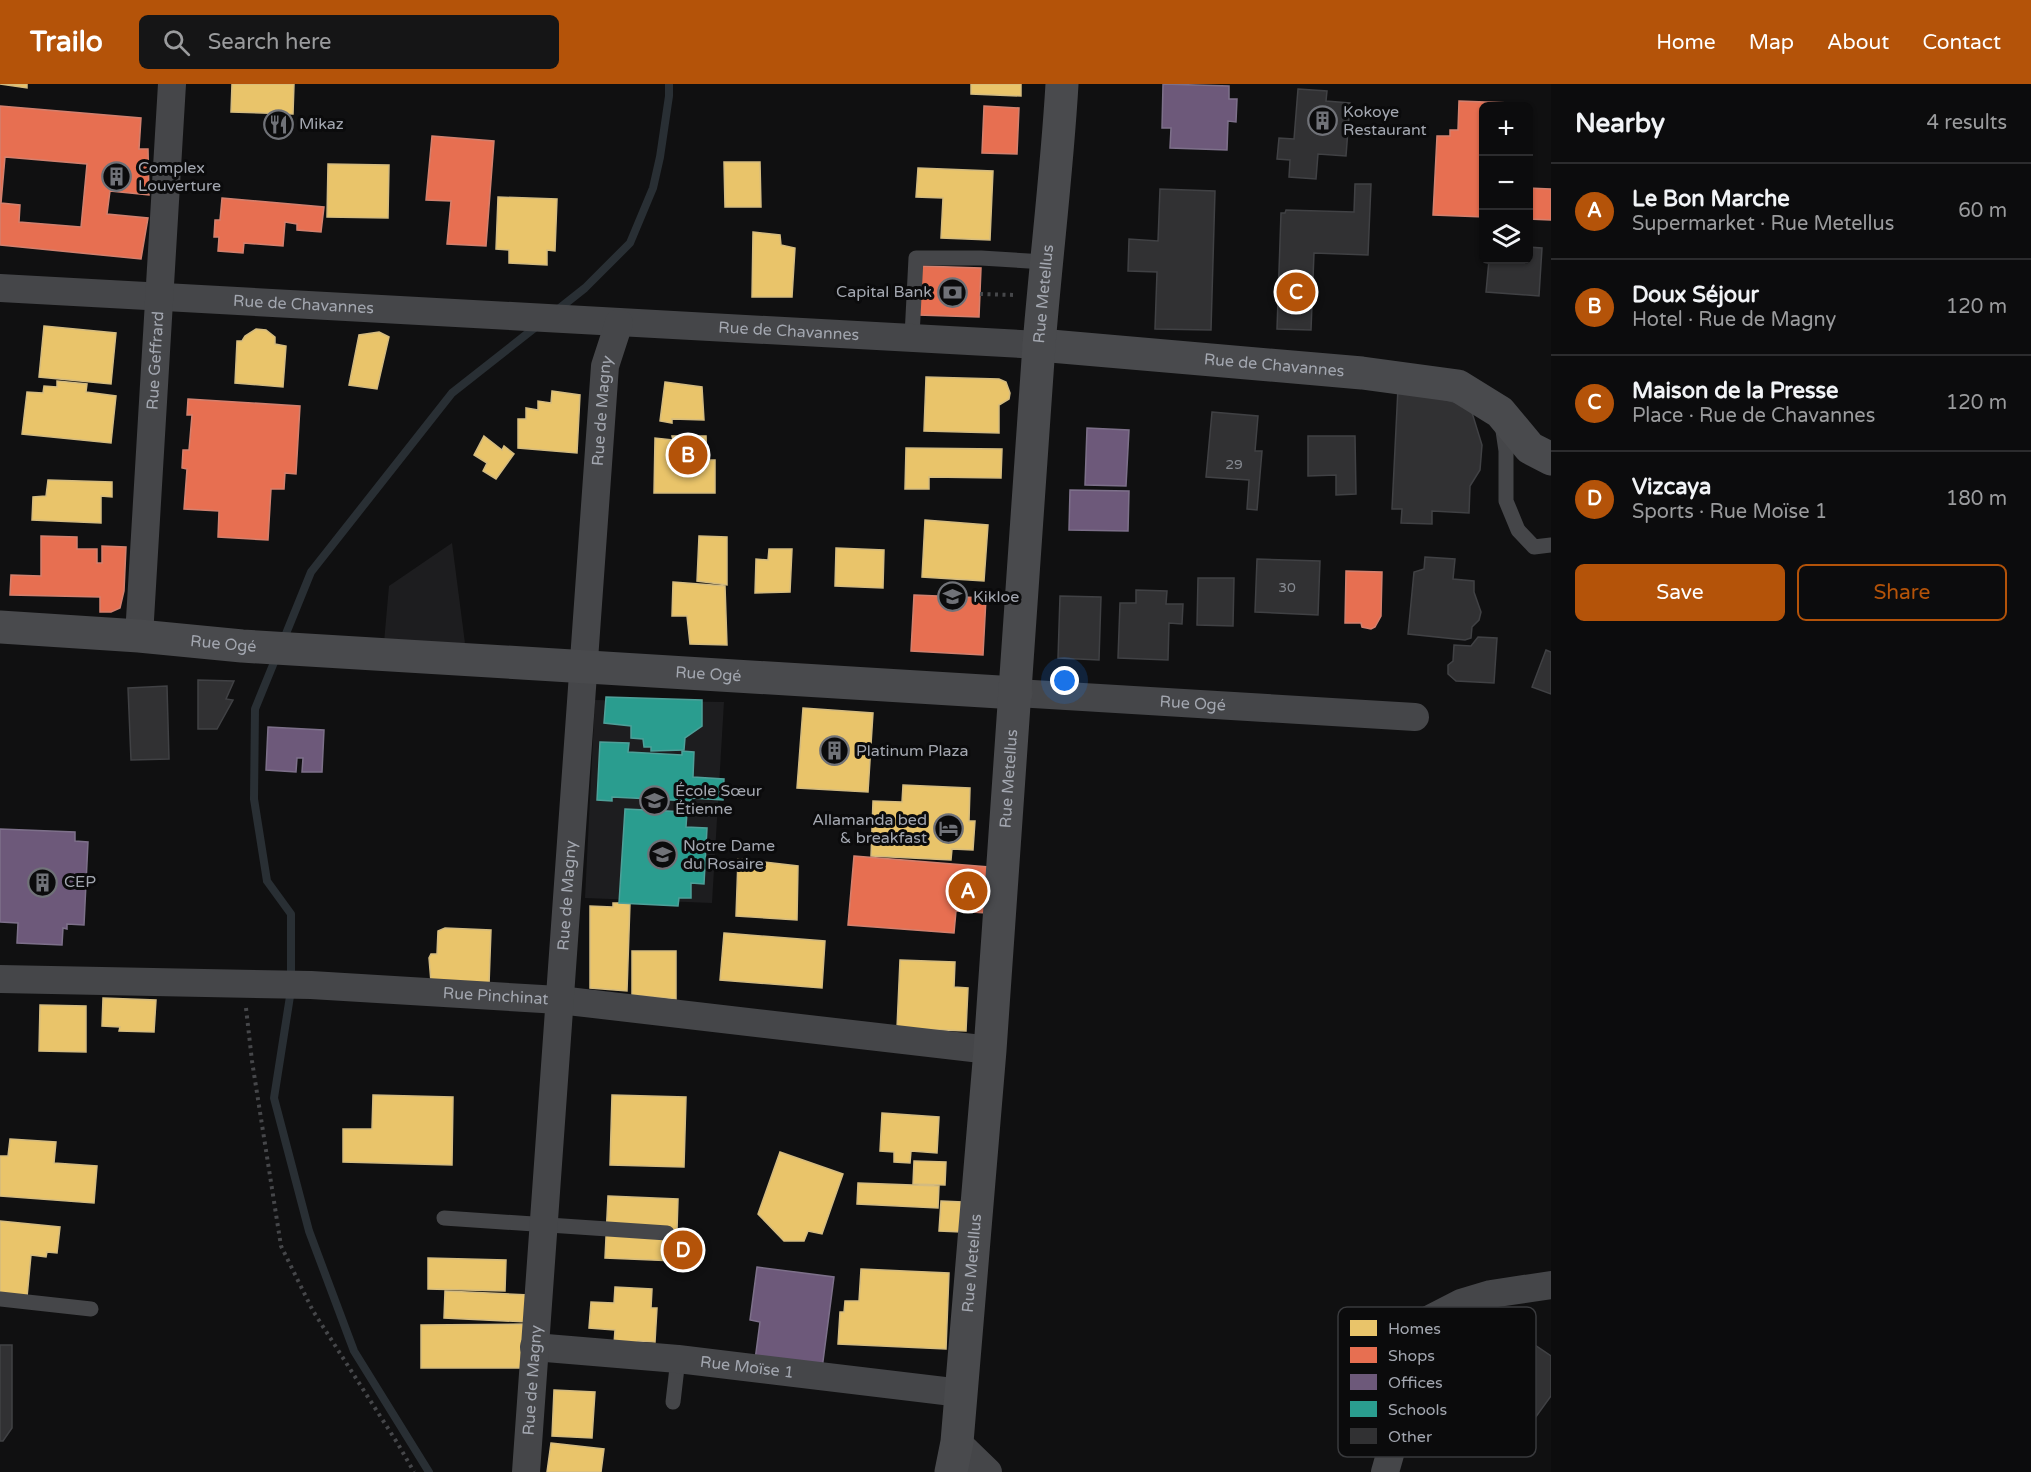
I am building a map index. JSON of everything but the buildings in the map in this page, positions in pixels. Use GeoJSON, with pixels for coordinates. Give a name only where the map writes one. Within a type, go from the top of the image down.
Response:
{"type":"FeatureCollection","features":[{"type":"Feature","properties":{"kind":"street","name":"Rue Geffrard"},"geometry":{"type":"LineString","coordinates":[[139,636],[172,84]]}},
{"type":"Feature","properties":{"kind":"street","name":"Rue Metellus"},"geometry":{"type":"LineString","coordinates":[[954,1457],[990,1050],[1042,297],[1059,146],[1062,84]]}},
{"type":"Feature","properties":{"kind":"street","name":"Rue de Chavannes"},"geometry":{"type":"LineString","coordinates":[[0,288],[619,323],[912,336],[1362,373],[1458,386],[1500,412],[1530,448],[1551,459]]}},
{"type":"Feature","properties":{"kind":"street","name":"Rue de Magny"},"geometry":{"type":"LineString","coordinates":[[526,1472],[605,366],[619,323]]}},
{"type":"Feature","properties":{"kind":"street","name":"Rue Ogé"},"geometry":{"type":"LineString","coordinates":[[0,627],[139,636],[242,646],[1415,717]]}},
{"type":"Feature","properties":{"kind":"street","name":"Rue Pinchinat"},"geometry":{"type":"LineString","coordinates":[[0,979],[311,985],[559,1000],[990,1050]]}},
{"type":"Feature","properties":{"kind":"street"},"geometry":{"type":"LineString","coordinates":[[1453,1307],[1491,1293],[1551,1285]]}},
{"type":"Feature","properties":{"kind":"street","name":"Rue Moïse 1"},"geometry":{"type":"LineString","coordinates":[[534,1347],[678,1359],[961,1393]]}},
{"type":"Feature","properties":{"kind":"street"},"geometry":{"type":"LineString","coordinates":[[954,1457],[988,1472]]}},
{"type":"Feature","properties":{"kind":"street"},"geometry":{"type":"LineString","coordinates":[[1385,1472],[1389,1457]]}},
{"type":"Feature","properties":{"kind":"lane"},"geometry":{"type":"LineString","coordinates":[[912,336],[916,258],[981,258],[1045,262]]}},
{"type":"Feature","properties":{"kind":"lane"},"geometry":{"type":"LineString","coordinates":[[1500,412],[1506,451],[1506,501],[1518,530],[1534,547],[1551,545]]}},
{"type":"Feature","properties":{"kind":"lane"},"geometry":{"type":"LineString","coordinates":[[444,1218],[667,1233]]}},
{"type":"Feature","properties":{"kind":"lane"},"geometry":{"type":"LineString","coordinates":[[0,1299],[91,1309]]}},
{"type":"Feature","properties":{"kind":"lane"},"geometry":{"type":"LineString","coordinates":[[673,1402],[678,1359]]}},
{"type":"Feature","properties":{"kind":"path"},"geometry":{"type":"LineString","coordinates":[[980,294],[1042,297]]}},
{"type":"Feature","properties":{"kind":"path"},"geometry":{"type":"LineString","coordinates":[[253,983],[252,1061],[280,1246],[313,1311],[414,1472]]}},
{"type":"Feature","properties":{"kind":"shaded area"},"geometry":{"type":"Polygon","coordinates":[[[452,543],[467,659],[383,654],[389,586],[452,543]]]}},
{"type":"Feature","properties":{"kind":"shaded area","name":"École Sœur Étienne"},"geometry":{"type":"Polygon","coordinates":[[[595,700],[724,702],[712,903],[585,898],[595,700]]]}},
{"type":"Feature","properties":{"kind":"waterway"},"geometry":{"type":"LineString","coordinates":[[556,311],[585,288],[630,243],[653,188],[660,157],[669,84]]}},
{"type":"Feature","properties":{"kind":"waterway"},"geometry":{"type":"LineString","coordinates":[[283,641],[311,572],[452,393],[537,326]]}},
{"type":"Feature","properties":{"kind":"waterway"},"geometry":{"type":"LineString","coordinates":[[277,655],[255,709],[254,799],[267,881],[291,914],[291,978]]}},
{"type":"Feature","properties":{"kind":"waterway"},"geometry":{"type":"LineString","coordinates":[[291,990],[274,1098],[309,1231],[354,1351],[429,1472]]}},
{"type":"Feature","properties":{"kind":"place","name":"Kokoye Restaurant"},"geometry":{"type":"Point","coordinates":[1322,121]}},
{"type":"Feature","properties":{"kind":"place","name":"Mikaz"},"geometry":{"type":"Point","coordinates":[278,124]}},
{"type":"Feature","properties":{"kind":"place","name":"Complex Louverture"},"geometry":{"type":"Point","coordinates":[117,177]}},
{"type":"Feature","properties":{"kind":"place","name":"Capital Bank"},"geometry":{"type":"Point","coordinates":[953,292]}},
{"type":"Feature","properties":{"kind":"place","name":"Maison de la Presse"},"geometry":{"type":"Point","coordinates":[1296,292]}},
{"type":"Feature","properties":{"kind":"place","name":"Doux Séjour"},"geometry":{"type":"Point","coordinates":[688,455]}},
{"type":"Feature","properties":{"kind":"place","name":"Kikloe"},"geometry":{"type":"Point","coordinates":[952,597]}},
{"type":"Feature","properties":{"kind":"place","name":"Platinum Plaza"},"geometry":{"type":"Point","coordinates":[835,751]}},
{"type":"Feature","properties":{"kind":"place","name":"École Sœur Étienne"},"geometry":{"type":"Point","coordinates":[654,800]}},
{"type":"Feature","properties":{"kind":"place","name":"Allamanda bed & breakfast"},"geometry":{"type":"Point","coordinates":[948,829]}},
{"type":"Feature","properties":{"kind":"place","name":"Notre Dame du Rosaire"},"geometry":{"type":"Point","coordinates":[662,855]}},
{"type":"Feature","properties":{"kind":"place","name":"CEP"},"geometry":{"type":"Point","coordinates":[43,882]}},
{"type":"Feature","properties":{"kind":"place","name":"Le Bon Marche"},"geometry":{"type":"Point","coordinates":[968,891]}},
{"type":"Feature","properties":{"kind":"place","name":"Vizcaya"},"geometry":{"type":"Point","coordinates":[683,1250]}}]}
